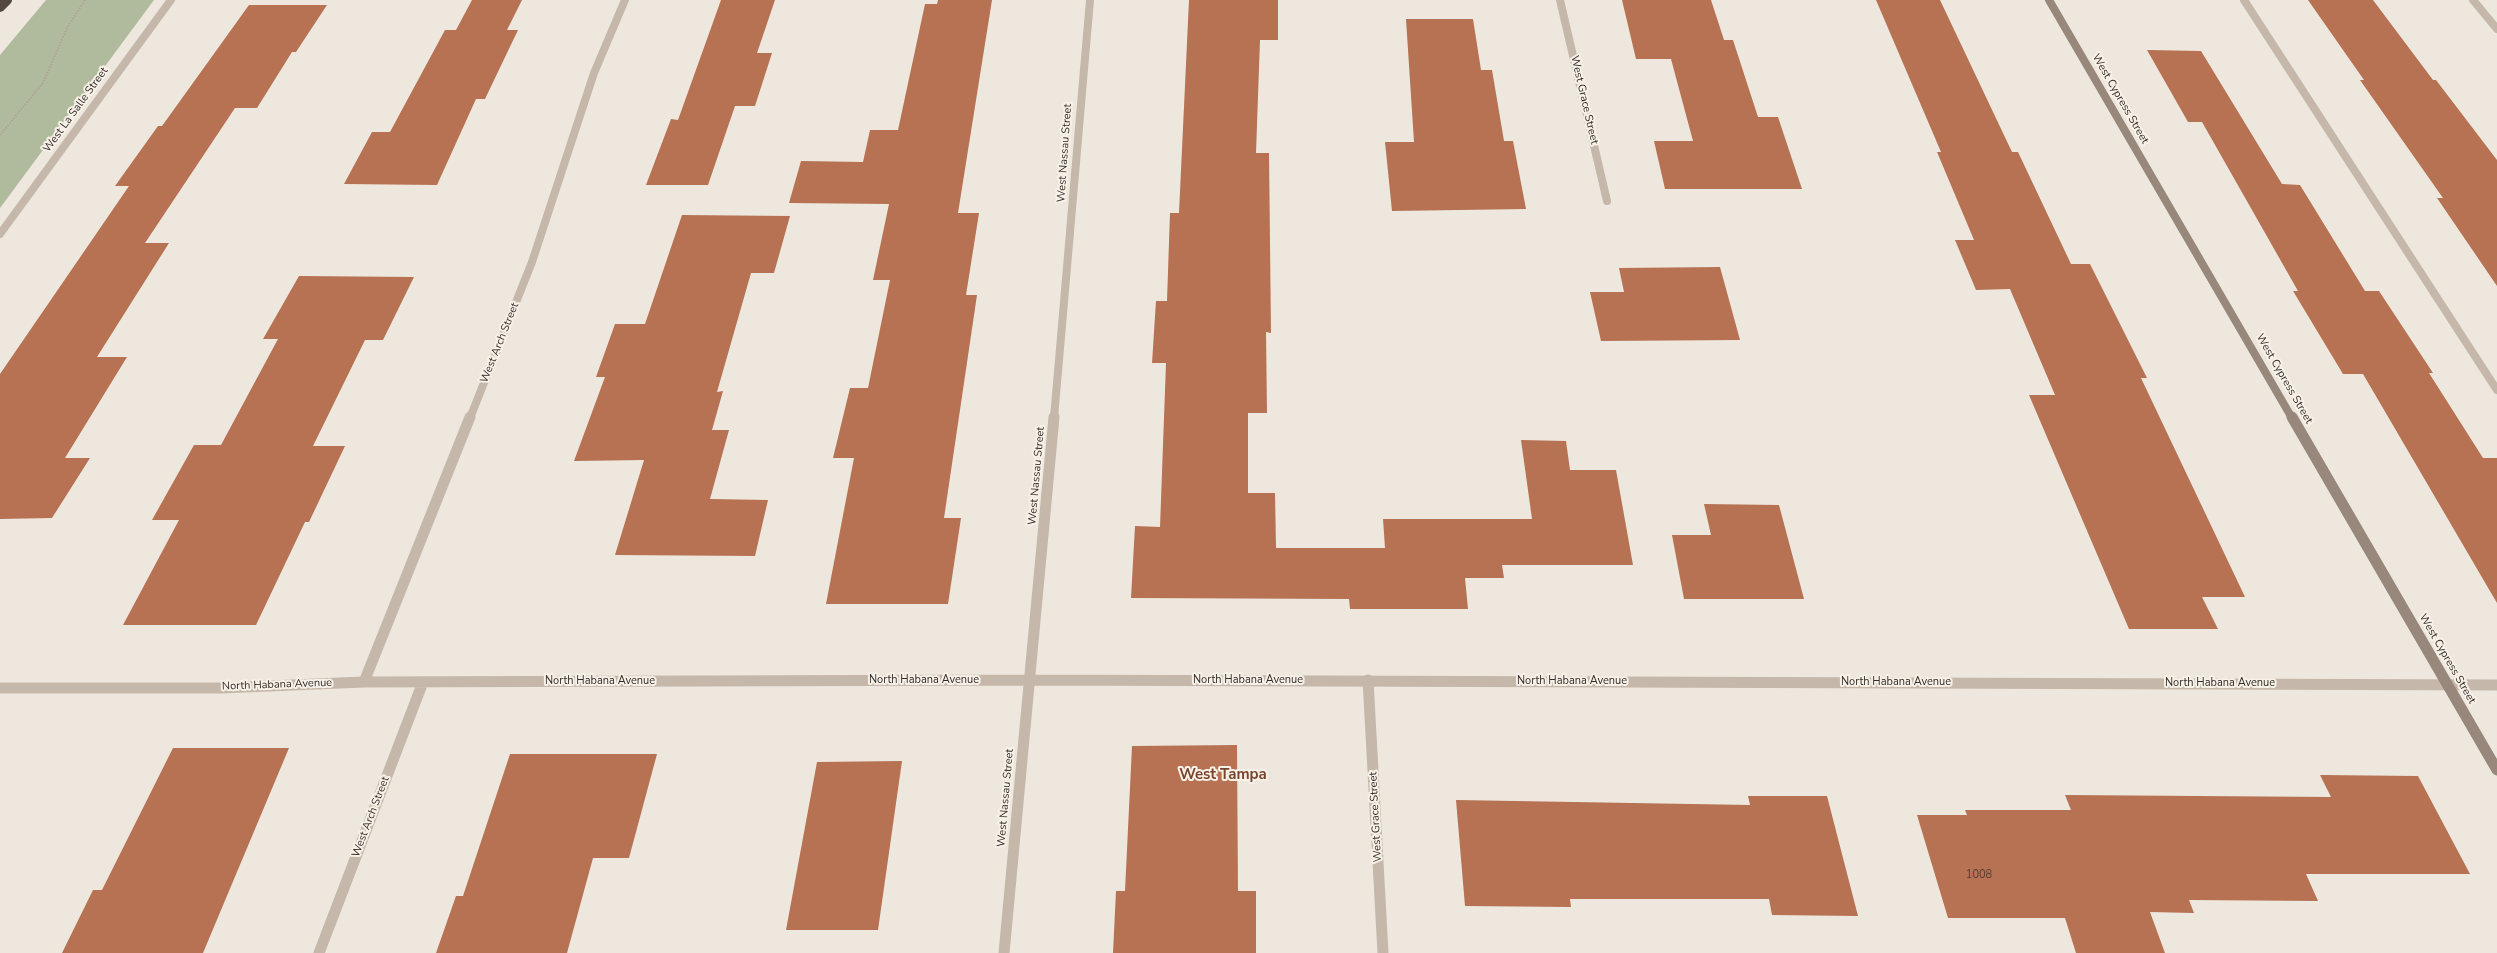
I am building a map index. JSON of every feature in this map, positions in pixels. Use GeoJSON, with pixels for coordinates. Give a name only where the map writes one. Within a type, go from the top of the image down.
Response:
{"type":"FeatureCollection","features":[{"type":"Feature","properties":{"kind":"highway"},"geometry":{"type":"LineString","coordinates":[[0,7],[7,0]]}},
{"type":"Feature","properties":{"kind":"street","name":"West La Salle Street"},"geometry":{"type":"LineString","coordinates":[[0,234],[170,0]]}},
{"type":"Feature","properties":{"kind":"street","name":"West Arch Street"},"geometry":{"type":"LineString","coordinates":[[364,682],[532,262],[594,73],[625,0]]}},
{"type":"Feature","properties":{"kind":"street","name":"West Nassau Street"},"geometry":{"type":"LineString","coordinates":[[1004,953],[1075,194],[1090,0]]}},
{"type":"Feature","properties":{"kind":"street","name":"West Grace Street"},"geometry":{"type":"LineString","coordinates":[[1560,0],[1607,201]]}},
{"type":"Feature","properties":{"kind":"street","name":"West Cypress Street"},"geometry":{"type":"LineString","coordinates":[[2049,0],[2497,770]]}},
{"type":"Feature","properties":{"kind":"street"},"geometry":{"type":"LineString","coordinates":[[2244,0],[2497,390]]}},
{"type":"Feature","properties":{"kind":"street"},"geometry":{"type":"LineString","coordinates":[[2473,0],[2497,29]]}},
{"type":"Feature","properties":{"kind":"street","name":"North Habana Avenue"},"geometry":{"type":"LineString","coordinates":[[0,688],[221,688],[364,682],[1030,680],[2497,685]]}},
{"type":"Feature","properties":{"kind":"street","name":"West Grace Street"},"geometry":{"type":"LineString","coordinates":[[1368,680],[1384,953]]}},
{"type":"Feature","properties":{"kind":"street","name":"West Arch Street"},"geometry":{"type":"LineString","coordinates":[[319,953],[423,682]]}},
{"type":"Feature","properties":{"kind":"path"},"geometry":{"type":"LineString","coordinates":[[0,135],[43,83],[67,28],[84,0]]}},
{"type":"Feature","properties":{"kind":"green space"},"geometry":{"type":"Polygon","coordinates":[[[46,0],[154,0],[0,208],[0,55],[46,0]]]}},
{"type":"Feature","properties":{"kind":"building"},"geometry":{"type":"Polygon","coordinates":[[[472,0],[522,0],[507,30],[518,30],[485,99],[476,99],[437,185],[344,184],[372,132],[390,132],[445,30],[456,30],[472,0]]]}},
{"type":"Feature","properties":{"kind":"building"},"geometry":{"type":"Polygon","coordinates":[[[721,0],[775,0],[757,53],[772,53],[755,106],[735,106],[708,185],[646,185],[671,119],[678,120],[721,0]]]}},
{"type":"Feature","properties":{"kind":"building"},"geometry":{"type":"Polygon","coordinates":[[[938,0],[992,0],[958,213],[979,213],[966,295],[977,295],[944,518],[961,518],[948,604],[826,604],[854,458],[833,458],[850,388],[868,388],[890,280],[873,280],[889,204],[789,203],[801,161],[863,162],[870,130],[898,130],[925,4],[937,4],[938,0]]]}},
{"type":"Feature","properties":{"kind":"building"},"geometry":{"type":"Polygon","coordinates":[[[1189,0],[1278,0],[1278,40],[1260,40],[1256,153],[1269,153],[1271,333],[1266,332],[1267,413],[1248,413],[1248,493],[1275,493],[1276,548],[1385,548],[1383,519],[1532,519],[1521,440],[1566,441],[1570,470],[1616,470],[1633,565],[1502,565],[1504,578],[1465,578],[1468,609],[1350,609],[1349,599],[1131,598],[1135,526],[1160,527],[1166,363],[1152,363],[1156,301],[1167,301],[1170,213],[1179,213],[1189,0]]]}},
{"type":"Feature","properties":{"kind":"building"},"geometry":{"type":"Polygon","coordinates":[[[1622,0],[1711,0],[1724,40],[1733,40],[1758,117],[1778,117],[1802,189],[1665,189],[1654,141],[1693,141],[1671,59],[1636,59],[1622,0]]]}},
{"type":"Feature","properties":{"kind":"building"},"geometry":{"type":"Polygon","coordinates":[[[1876,0],[1940,0],[2012,152],[2018,152],[2071,264],[2090,264],[2147,378],[2141,378],[2245,597],[2202,597],[2218,629],[2129,629],[2029,395],[2055,395],[2010,289],[1976,290],[1955,240],[1974,240],[1937,152],[1941,152],[1876,0]]]}},
{"type":"Feature","properties":{"kind":"building"},"geometry":{"type":"Polygon","coordinates":[[[2308,0],[2373,0],[2433,80],[2436,80],[2497,160],[2497,286],[2437,198],[2443,198],[2360,80],[2364,80],[2308,0]]]}},
{"type":"Feature","properties":{"kind":"building"},"geometry":{"type":"Polygon","coordinates":[[[249,5],[327,5],[296,52],[292,52],[257,108],[235,108],[145,243],[169,243],[97,357],[127,357],[65,458],[90,458],[52,518],[0,519],[0,374],[129,186],[115,186],[158,126],[162,126],[249,5]]]}},
{"type":"Feature","properties":{"kind":"building"},"geometry":{"type":"Polygon","coordinates":[[[1406,19],[1473,19],[1481,70],[1492,70],[1504,141],[1513,141],[1526,209],[1392,211],[1385,142],[1414,142],[1406,19]]]}},
{"type":"Feature","properties":{"kind":"building"},"geometry":{"type":"Polygon","coordinates":[[[2147,50],[2201,51],[2282,184],[2300,185],[2365,291],[2379,291],[2433,373],[2429,373],[2483,458],[2497,458],[2497,603],[2363,374],[2343,374],[2293,291],[2298,291],[2202,122],[2188,122],[2147,50]]]}},
{"type":"Feature","properties":{"kind":"building"},"geometry":{"type":"Polygon","coordinates":[[[682,215],[790,216],[774,273],[751,273],[717,392],[723,391],[712,430],[729,430],[710,499],[768,500],[755,556],[615,555],[644,460],[574,461],[605,377],[596,377],[615,324],[645,324],[682,215]]]}},
{"type":"Feature","properties":{"kind":"building"},"geometry":{"type":"Polygon","coordinates":[[[1720,267],[1740,340],[1601,341],[1590,292],[1624,292],[1619,268],[1720,267]]]}},
{"type":"Feature","properties":{"kind":"building"},"geometry":{"type":"Polygon","coordinates":[[[299,276],[414,277],[383,340],[365,340],[313,446],[345,446],[309,522],[305,522],[256,625],[123,625],[179,520],[152,520],[194,445],[221,445],[278,339],[263,339],[299,276]]]}},
{"type":"Feature","properties":{"kind":"building"},"geometry":{"type":"Polygon","coordinates":[[[1704,504],[1779,505],[1804,599],[1684,599],[1672,535],[1711,535],[1704,504]]]}},
{"type":"Feature","properties":{"kind":"building"},"geometry":{"type":"Polygon","coordinates":[[[1237,745],[1238,891],[1256,891],[1256,953],[1113,953],[1116,891],[1125,891],[1132,746],[1237,745]]]}},
{"type":"Feature","properties":{"kind":"building"},"geometry":{"type":"Polygon","coordinates":[[[173,748],[289,748],[203,953],[62,953],[93,890],[102,890],[173,748]]]}},
{"type":"Feature","properties":{"kind":"building"},"geometry":{"type":"Polygon","coordinates":[[[510,754],[657,754],[629,858],[593,858],[567,953],[436,953],[456,896],[463,896],[510,754]]]}},
{"type":"Feature","properties":{"kind":"building"},"geometry":{"type":"Polygon","coordinates":[[[902,761],[878,930],[786,930],[817,762],[902,761]]]}},
{"type":"Feature","properties":{"kind":"building"},"geometry":{"type":"Polygon","coordinates":[[[2320,775],[2418,776],[2470,874],[2306,874],[2318,901],[2189,900],[2194,913],[2150,912],[2165,953],[2076,953],[2065,918],[1948,918],[1917,815],[1967,815],[1965,810],[2071,810],[2065,795],[2331,797],[2320,775]]]}},
{"type":"Feature","properties":{"kind":"building"},"geometry":{"type":"Polygon","coordinates":[[[1748,796],[1827,796],[1858,916],[1772,915],[1769,899],[1570,899],[1571,907],[1465,906],[1456,800],[1750,805],[1748,796]]]}},
{"type":"Feature","properties":{"kind":"district","name":"West Tampa"},"geometry":{"type":"Point","coordinates":[1223,775]}}]}
